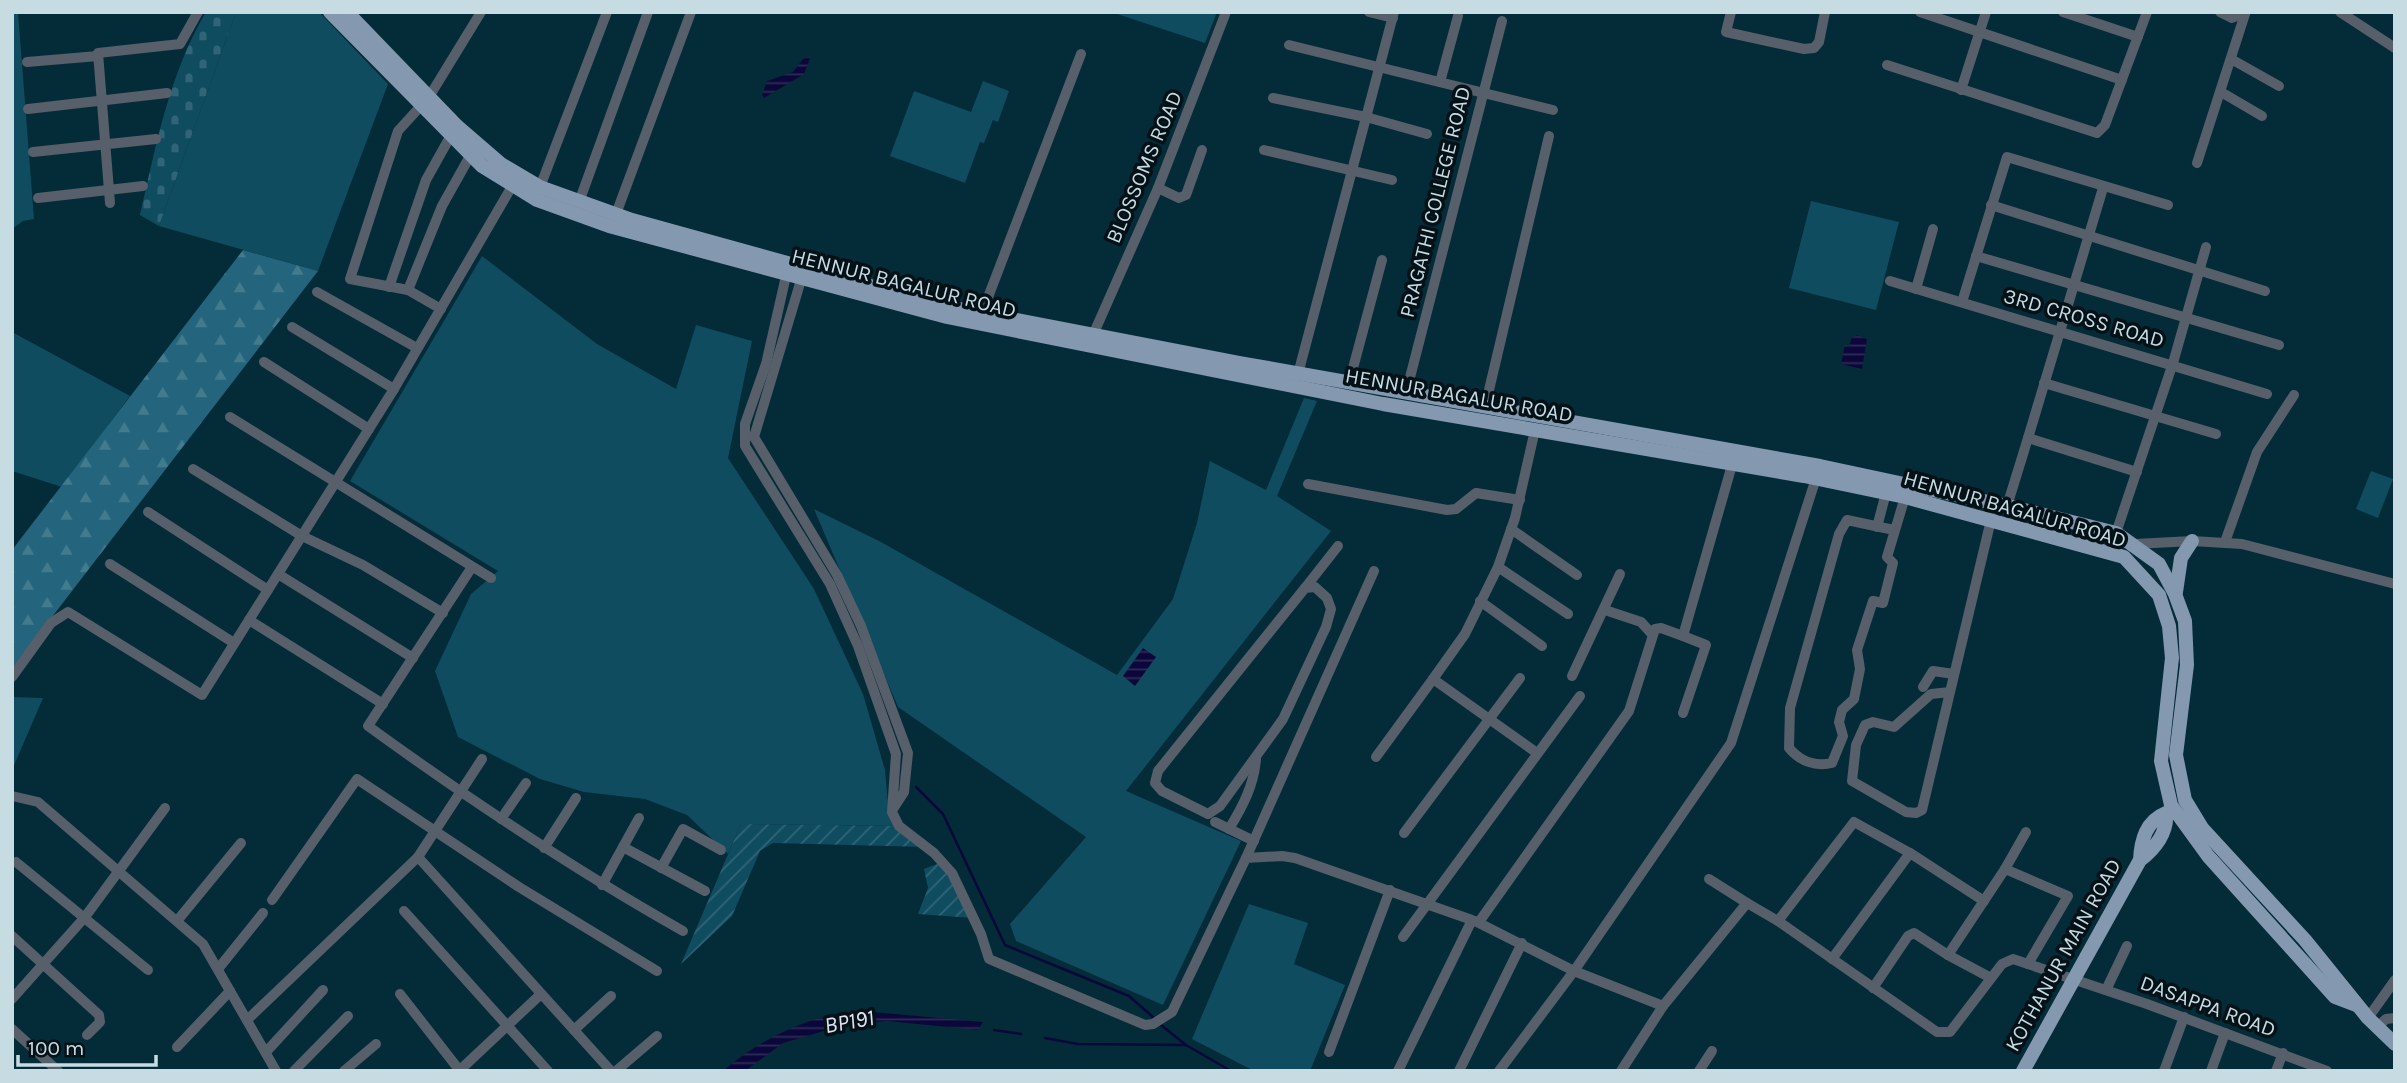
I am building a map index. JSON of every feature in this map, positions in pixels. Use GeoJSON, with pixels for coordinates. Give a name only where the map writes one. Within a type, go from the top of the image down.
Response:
{"type":"FeatureCollection","features":[{"type":"Feature","properties":{"kind":"main road","name":"HENNUR BAGALUR ROAD"},"geometry":{"type":"LineString","coordinates":[[330,12],[353,19],[426,102],[450,137],[471,156],[515,181],[616,214],[630,226],[786,276],[947,317],[1059,335],[1383,404],[1732,465],[1818,473],[2124,557],[2159,595],[2169,626],[2172,658],[2161,761],[2174,806],[2208,856],[2335,997],[2356,1005],[2395,1044]]}},
{"type":"Feature","properties":{"kind":"main road","name":"HENNUR BAGALUR ROAD"},"geometry":{"type":"LineString","coordinates":[[426,102],[483,149],[537,200],[920,300],[982,313],[1059,335],[1093,335],[1485,407],[1818,473],[2001,505],[2116,533],[2135,544],[2159,564],[2175,594],[2186,631],[2187,665],[2176,755],[2174,806]]}},
{"type":"Feature","properties":{"kind":"main road"},"geometry":{"type":"LineString","coordinates":[[2175,594],[2181,558],[2192,541]]}},
{"type":"Feature","properties":{"kind":"main road","name":"KOTHANUR MAIN ROAD"},"geometry":{"type":"LineString","coordinates":[[2023,1071],[2140,860],[2141,842],[2155,817],[2174,806]]}},
{"type":"Feature","properties":{"kind":"street"},"geometry":{"type":"LineString","coordinates":[[110,203],[98,52],[180,44],[198,12]]}},
{"type":"Feature","properties":{"kind":"street"},"geometry":{"type":"LineString","coordinates":[[440,309],[408,290],[350,279],[398,131],[426,102],[481,12]]}},
{"type":"Feature","properties":{"kind":"street"},"geometry":{"type":"LineString","coordinates":[[540,187],[607,12]]}},
{"type":"Feature","properties":{"kind":"street"},"geometry":{"type":"LineString","coordinates":[[579,202],[648,12]]}},
{"type":"Feature","properties":{"kind":"street"},"geometry":{"type":"LineString","coordinates":[[616,214],[691,12]]}},
{"type":"Feature","properties":{"kind":"street","name":"BLOSSOMS ROAD"},"geometry":{"type":"LineString","coordinates":[[1093,335],[1158,188],[1226,12]]}},
{"type":"Feature","properties":{"kind":"street"},"geometry":{"type":"LineString","coordinates":[[1298,374],[1394,15],[1369,12]]}},
{"type":"Feature","properties":{"kind":"street"},"geometry":{"type":"LineString","coordinates":[[1731,12],[1726,32],[1804,49],[1814,48],[1819,42],[1825,12]]}},
{"type":"Feature","properties":{"kind":"street"},"geometry":{"type":"LineString","coordinates":[[1920,12],[2122,80]]}},
{"type":"Feature","properties":{"kind":"street"},"geometry":{"type":"LineString","coordinates":[[1961,90],[1986,12]]}},
{"type":"Feature","properties":{"kind":"street"},"geometry":{"type":"LineString","coordinates":[[2063,12],[2138,37]]}},
{"type":"Feature","properties":{"kind":"street"},"geometry":{"type":"LineString","coordinates":[[1887,65],[2097,133],[2105,124],[2147,12]]}},
{"type":"Feature","properties":{"kind":"street"},"geometry":{"type":"LineString","coordinates":[[2220,12],[2232,18],[2246,13]]}},
{"type":"Feature","properties":{"kind":"street"},"geometry":{"type":"LineString","coordinates":[[2340,12],[2395,48]]}},
{"type":"Feature","properties":{"kind":"street"},"geometry":{"type":"LineString","coordinates":[[2197,163],[2246,13]]}},
{"type":"Feature","properties":{"kind":"street"},"geometry":{"type":"LineString","coordinates":[[1440,82],[1458,16]]}},
{"type":"Feature","properties":{"kind":"street","name":"PRAGATHI COLLEGE ROAD"},"geometry":{"type":"LineString","coordinates":[[1406,393],[1502,21]]}},
{"type":"Feature","properties":{"kind":"street"},"geometry":{"type":"LineString","coordinates":[[1289,45],[1553,110]]}},
{"type":"Feature","properties":{"kind":"street"},"geometry":{"type":"LineString","coordinates":[[982,313],[1081,54]]}},
{"type":"Feature","properties":{"kind":"street"},"geometry":{"type":"LineString","coordinates":[[27,62],[98,56]]}},
{"type":"Feature","properties":{"kind":"street"},"geometry":{"type":"LineString","coordinates":[[2231,60],[2279,86]]}},
{"type":"Feature","properties":{"kind":"street"},"geometry":{"type":"LineString","coordinates":[[28,109],[167,93]]}},
{"type":"Feature","properties":{"kind":"street"},"geometry":{"type":"LineString","coordinates":[[2221,93],[2262,116]]}},
{"type":"Feature","properties":{"kind":"street"},"geometry":{"type":"LineString","coordinates":[[1273,97],[1366,117],[1427,134]]}},
{"type":"Feature","properties":{"kind":"street"},"geometry":{"type":"LineString","coordinates":[[1485,407],[1549,136]]}},
{"type":"Feature","properties":{"kind":"street"},"geometry":{"type":"LineString","coordinates":[[389,287],[426,180],[450,137]]}},
{"type":"Feature","properties":{"kind":"street"},"geometry":{"type":"LineString","coordinates":[[33,152],[156,139]]}},
{"type":"Feature","properties":{"kind":"street"},"geometry":{"type":"LineString","coordinates":[[1158,188],[1179,198],[1186,195],[1202,150]]}},
{"type":"Feature","properties":{"kind":"street"},"geometry":{"type":"LineString","coordinates":[[1264,150],[1392,180]]}},
{"type":"Feature","properties":{"kind":"street"},"geometry":{"type":"LineString","coordinates":[[408,290],[442,206],[471,156]]}},
{"type":"Feature","properties":{"kind":"street"},"geometry":{"type":"LineString","coordinates":[[1962,302],[2007,157],[2103,188],[2168,205]]}},
{"type":"Feature","properties":{"kind":"street"},"geometry":{"type":"LineString","coordinates":[[12,677],[51,623],[68,612],[202,695],[394,389],[515,181]]}},
{"type":"Feature","properties":{"kind":"street"},"geometry":{"type":"LineString","coordinates":[[38,198],[143,186]]}},
{"type":"Feature","properties":{"kind":"street"},"geometry":{"type":"LineString","coordinates":[[1950,692],[1931,694],[1894,727],[1873,722],[1865,725],[1856,745],[1852,781],[1906,812],[1916,814],[1922,810],[1991,520],[2001,505],[2028,438],[2103,188]]}},
{"type":"Feature","properties":{"kind":"street"},"geometry":{"type":"LineString","coordinates":[[1992,205],[2265,291]]}},
{"type":"Feature","properties":{"kind":"street"},"geometry":{"type":"LineString","coordinates":[[1916,289],[1933,229]]}},
{"type":"Feature","properties":{"kind":"street"},"geometry":{"type":"LineString","coordinates":[[2116,533],[2173,363],[2206,247]]}},
{"type":"Feature","properties":{"kind":"street"},"geometry":{"type":"LineString","coordinates":[[1976,256],[2279,345]]}},
{"type":"Feature","properties":{"kind":"street"},"geometry":{"type":"LineString","coordinates":[[1349,383],[1382,260]]}},
{"type":"Feature","properties":{"kind":"street"},"geometry":{"type":"LineString","coordinates":[[786,276],[766,363],[743,435],[749,453],[830,584],[859,646],[896,754],[892,811],[899,826],[934,853],[951,873],[981,934],[989,959],[1145,1025],[1158,1022],[1172,1012],[1254,841],[1374,571]]}},
{"type":"Feature","properties":{"kind":"street"},"geometry":{"type":"LineString","coordinates":[[801,280],[754,430],[758,447],[837,575],[861,626],[908,753],[904,792],[892,811]]}},
{"type":"Feature","properties":{"kind":"street","name":"3RD CROSS ROAD"},"geometry":{"type":"LineString","coordinates":[[1890,281],[2173,363],[2267,394]]}},
{"type":"Feature","properties":{"kind":"street"},"geometry":{"type":"LineString","coordinates":[[317,292],[417,348]]}},
{"type":"Feature","properties":{"kind":"street"},"geometry":{"type":"LineString","coordinates":[[292,327],[394,389]]}},
{"type":"Feature","properties":{"kind":"street"},"geometry":{"type":"LineString","coordinates":[[264,362],[369,429]]}},
{"type":"Feature","properties":{"kind":"street"},"geometry":{"type":"LineString","coordinates":[[2045,383],[2216,434]]}},
{"type":"Feature","properties":{"kind":"street"},"geometry":{"type":"LineString","coordinates":[[2225,542],[2257,452],[2294,395]]}},
{"type":"Feature","properties":{"kind":"street"},"geometry":{"type":"LineString","coordinates":[[230,417],[491,578]]}},
{"type":"Feature","properties":{"kind":"street"},"geometry":{"type":"LineString","coordinates":[[1376,757],[1465,634],[1498,567],[1520,500],[1535,430]]}},
{"type":"Feature","properties":{"kind":"street"},"geometry":{"type":"LineString","coordinates":[[2028,438],[2137,472]]}},
{"type":"Feature","properties":{"kind":"street"},"geometry":{"type":"LineString","coordinates":[[1683,636],[1732,465]]}},
{"type":"Feature","properties":{"kind":"street"},"geometry":{"type":"LineString","coordinates":[[193,469],[302,536],[363,565],[443,613]]}},
{"type":"Feature","properties":{"kind":"street"},"geometry":{"type":"LineString","coordinates":[[1499,1071],[1574,971],[1731,743],[1818,473]]}},
{"type":"Feature","properties":{"kind":"street"},"geometry":{"type":"LineString","coordinates":[[765,480],[776,475]]}},
{"type":"Feature","properties":{"kind":"street"},"geometry":{"type":"LineString","coordinates":[[1308,484],[1447,510],[1456,509],[1476,493],[1520,500]]}},
{"type":"Feature","properties":{"kind":"street"},"geometry":{"type":"LineString","coordinates":[[1877,527],[1886,493]]}},
{"type":"Feature","properties":{"kind":"street"},"geometry":{"type":"LineString","coordinates":[[1894,530],[1847,520],[1839,534],[1790,708],[1789,748],[1797,758],[1821,766],[1832,763],[1843,736],[1839,722],[1842,710],[1854,699],[1860,669],[1857,650],[1873,601],[1883,603],[1892,563],[1886,557],[1905,497]]}},
{"type":"Feature","properties":{"kind":"street"},"geometry":{"type":"LineString","coordinates":[[148,512],[268,590]]}},
{"type":"Feature","properties":{"kind":"street"},"geometry":{"type":"LineString","coordinates":[[1511,529],[1577,575]]}},
{"type":"Feature","properties":{"kind":"street"},"geometry":{"type":"LineString","coordinates":[[2124,557],[2135,544],[2225,542],[2395,584]]}},
{"type":"Feature","properties":{"kind":"street"},"geometry":{"type":"LineString","coordinates":[[1305,588],[1315,587],[1327,598],[1331,609],[1283,719],[1220,806],[1208,814],[1162,791],[1155,783],[1158,771],[1338,546]]}},
{"type":"Feature","properties":{"kind":"street"},"geometry":{"type":"LineString","coordinates":[[110,564],[234,643]]}},
{"type":"Feature","properties":{"kind":"street"},"geometry":{"type":"LineString","coordinates":[[472,567],[368,726],[544,848],[683,931]]}},
{"type":"Feature","properties":{"kind":"street"},"geometry":{"type":"LineString","coordinates":[[1498,567],[1568,614]]}},
{"type":"Feature","properties":{"kind":"street"},"geometry":{"type":"LineString","coordinates":[[278,574],[413,658]]}},
{"type":"Feature","properties":{"kind":"street"},"geometry":{"type":"LineString","coordinates":[[1572,676],[1620,574]]}},
{"type":"Feature","properties":{"kind":"street"},"geometry":{"type":"LineString","coordinates":[[1480,601],[1542,646]]}},
{"type":"Feature","properties":{"kind":"street"},"geometry":{"type":"LineString","coordinates":[[1605,610],[1641,622],[1652,634]]}},
{"type":"Feature","properties":{"kind":"street"},"geometry":{"type":"LineString","coordinates":[[249,620],[383,704]]}},
{"type":"Feature","properties":{"kind":"street"},"geometry":{"type":"LineString","coordinates":[[1398,1071],[1476,921],[1629,710],[1652,634],[1661,628],[1706,645],[1683,713]]}},
{"type":"Feature","properties":{"kind":"street"},"geometry":{"type":"LineString","coordinates":[[1923,687],[1933,671],[1954,674]]}},
{"type":"Feature","properties":{"kind":"street"},"geometry":{"type":"LineString","coordinates":[[1404,832],[1520,678]]}},
{"type":"Feature","properties":{"kind":"street"},"geometry":{"type":"LineString","coordinates":[[1433,679],[1537,753]]}},
{"type":"Feature","properties":{"kind":"street"},"geometry":{"type":"LineString","coordinates":[[1403,937],[1580,696]]}},
{"type":"Feature","properties":{"kind":"street"},"geometry":{"type":"LineString","coordinates":[[1283,719],[1303,729]]}},
{"type":"Feature","properties":{"kind":"street"},"geometry":{"type":"LineString","coordinates":[[1229,829],[1243,806],[1255,776],[1256,756]]}},
{"type":"Feature","properties":{"kind":"street"},"geometry":{"type":"LineString","coordinates":[[247,1020],[418,857],[482,759]]}},
{"type":"Feature","properties":{"kind":"street"},"geometry":{"type":"LineString","coordinates":[[272,900],[357,779],[519,887],[657,971]]}},
{"type":"Feature","properties":{"kind":"street"},"geometry":{"type":"LineString","coordinates":[[501,819],[526,783]]}},
{"type":"Feature","properties":{"kind":"street"},"geometry":{"type":"LineString","coordinates":[[12,796],[37,802],[203,944],[276,1071]]}},
{"type":"Feature","properties":{"kind":"street"},"geometry":{"type":"LineString","coordinates":[[544,848],[576,798]]}},
{"type":"Feature","properties":{"kind":"street"},"geometry":{"type":"LineString","coordinates":[[12,999],[85,917],[120,873],[165,808]]}},
{"type":"Feature","properties":{"kind":"street"},"geometry":{"type":"LineString","coordinates":[[602,885],[639,818]]}},
{"type":"Feature","properties":{"kind":"street"},"geometry":{"type":"LineString","coordinates":[[1215,822],[1254,841]]}},
{"type":"Feature","properties":{"kind":"street"},"geometry":{"type":"LineString","coordinates":[[1778,921],[1854,822],[1860,822],[1984,901]]}},
{"type":"Feature","properties":{"kind":"street"},"geometry":{"type":"LineString","coordinates":[[662,868],[683,829],[721,850]]}},
{"type":"Feature","properties":{"kind":"street"},"geometry":{"type":"LineString","coordinates":[[1948,955],[2026,832]]}},
{"type":"Feature","properties":{"kind":"street"},"geometry":{"type":"LineString","coordinates":[[177,921],[241,843]]}},
{"type":"Feature","properties":{"kind":"street"},"geometry":{"type":"LineString","coordinates":[[623,847],[705,891]]}},
{"type":"Feature","properties":{"kind":"street"},"geometry":{"type":"LineString","coordinates":[[1832,959],[1910,853]]}},
{"type":"Feature","properties":{"kind":"street"},"geometry":{"type":"LineString","coordinates":[[418,857],[611,1071]]}},
{"type":"Feature","properties":{"kind":"street"},"geometry":{"type":"LineString","coordinates":[[1246,858],[1295,858],[1390,890],[1476,921],[1574,971],[1663,1006]]}},
{"type":"Feature","properties":{"kind":"street"},"geometry":{"type":"LineString","coordinates":[[16,862],[148,970]]}},
{"type":"Feature","properties":{"kind":"street"},"geometry":{"type":"LineString","coordinates":[[1709,879],[1778,921],[1937,1032],[1950,1032],[2002,964],[2013,959],[2028,964],[2068,896],[2004,869]]}},
{"type":"Feature","properties":{"kind":"street"},"geometry":{"type":"LineString","coordinates":[[1329,1052],[1390,890]]}},
{"type":"Feature","properties":{"kind":"street"},"geometry":{"type":"LineString","coordinates":[[1621,1071],[1663,1006],[1746,903]]}},
{"type":"Feature","properties":{"kind":"street"},"geometry":{"type":"LineString","coordinates":[[404,911],[548,1071]]}},
{"type":"Feature","properties":{"kind":"street"},"geometry":{"type":"LineString","coordinates":[[218,970],[262,913]]}},
{"type":"Feature","properties":{"kind":"street"},"geometry":{"type":"LineString","coordinates":[[1873,988],[1908,936],[1914,933],[1991,978]]}},
{"type":"Feature","properties":{"kind":"street"},"geometry":{"type":"LineString","coordinates":[[12,936],[45,963],[99,1015],[100,1022],[87,1035]]}},
{"type":"Feature","properties":{"kind":"street"},"geometry":{"type":"LineString","coordinates":[[1459,1071],[1522,943]]}},
{"type":"Feature","properties":{"kind":"street"},"geometry":{"type":"LineString","coordinates":[[2106,990],[2127,947]]}},
{"type":"Feature","properties":{"kind":"street","name":"DASAPPA ROAD"},"geometry":{"type":"LineString","coordinates":[[2028,964],[2184,1017],[2327,1071]]}},
{"type":"Feature","properties":{"kind":"street"},"geometry":{"type":"LineString","coordinates":[[2372,1023],[2395,980]]}},
{"type":"Feature","properties":{"kind":"street"},"geometry":{"type":"LineString","coordinates":[[177,1047],[230,990]]}},
{"type":"Feature","properties":{"kind":"street"},"geometry":{"type":"LineString","coordinates":[[266,1052],[323,990]]}},
{"type":"Feature","properties":{"kind":"street"},"geometry":{"type":"LineString","coordinates":[[400,994],[460,1071],[541,994]]}},
{"type":"Feature","properties":{"kind":"street"},"geometry":{"type":"LineString","coordinates":[[573,1030],[611,996]]}},
{"type":"Feature","properties":{"kind":"street"},"geometry":{"type":"LineString","coordinates":[[294,1071],[348,1016]]}},
{"type":"Feature","properties":{"kind":"street"},"geometry":{"type":"LineString","coordinates":[[2164,1071],[2184,1017]]}},
{"type":"Feature","properties":{"kind":"street"},"geometry":{"type":"LineString","coordinates":[[2372,1023],[2395,1018]]}},
{"type":"Feature","properties":{"kind":"street"},"geometry":{"type":"LineString","coordinates":[[12,1030],[58,1071]]}},
{"type":"Feature","properties":{"kind":"street"},"geometry":{"type":"LineString","coordinates":[[2211,1071],[2225,1033]]}},
{"type":"Feature","properties":{"kind":"street"},"geometry":{"type":"LineString","coordinates":[[616,1071],[657,1036]]}},
{"type":"Feature","properties":{"kind":"street"},"geometry":{"type":"LineString","coordinates":[[344,1071],[376,1044]]}},
{"type":"Feature","properties":{"kind":"street"},"geometry":{"type":"LineString","coordinates":[[1699,1071],[1712,1051]]}},
{"type":"Feature","properties":{"kind":"street"},"geometry":{"type":"LineString","coordinates":[[2276,1071],[2283,1053]]}},
{"type":"Feature","properties":{"kind":"green space"},"geometry":{"type":"Polygon","coordinates":[[[12,12],[18,12],[34,219],[23,221],[12,229],[12,12]]]}},
{"type":"Feature","properties":{"kind":"green space"},"geometry":{"type":"Polygon","coordinates":[[[206,12],[236,12],[159,226],[140,215],[173,85],[206,12]]]}},
{"type":"Feature","properties":{"kind":"green space"},"geometry":{"type":"Polygon","coordinates":[[[236,12],[319,12],[388,84],[318,271],[159,226],[236,12]]]}},
{"type":"Feature","properties":{"kind":"green space"},"geometry":{"type":"Polygon","coordinates":[[[1111,12],[1217,12],[1205,43],[1111,12]]]}},
{"type":"Feature","properties":{"kind":"green space"},"geometry":{"type":"Polygon","coordinates":[[[983,81],[1009,91],[998,122],[993,120],[984,143],[980,142],[965,183],[890,156],[914,91],[971,112],[983,81]]]}},
{"type":"Feature","properties":{"kind":"green space"},"geometry":{"type":"Polygon","coordinates":[[[1811,201],[1899,222],[1876,310],[1789,288],[1811,201]]]}},
{"type":"Feature","properties":{"kind":"green space"},"geometry":{"type":"Polygon","coordinates":[[[243,250],[318,271],[12,669],[12,550],[243,250]]]}},
{"type":"Feature","properties":{"kind":"green space"},"geometry":{"type":"Polygon","coordinates":[[[482,256],[597,344],[676,389],[696,325],[752,341],[728,458],[814,589],[863,694],[885,770],[889,815],[899,826],[741,824],[728,854],[687,815],[645,799],[584,792],[540,779],[458,737],[435,671],[471,594],[498,571],[350,481],[482,256]]]}},
{"type":"Feature","properties":{"kind":"green space"},"geometry":{"type":"Polygon","coordinates":[[[12,332],[130,396],[62,487],[12,471],[12,332]]]}},
{"type":"Feature","properties":{"kind":"green space"},"geometry":{"type":"Polygon","coordinates":[[[1304,398],[1317,401],[1277,496],[1331,531],[1126,791],[1241,841],[1163,1005],[1016,941],[1010,924],[1086,837],[898,707],[814,509],[881,542],[1117,675],[1173,599],[1197,523],[1210,461],[1266,490],[1304,398]]]}},
{"type":"Feature","properties":{"kind":"green space"},"geometry":{"type":"Polygon","coordinates":[[[2371,471],[2393,479],[2378,518],[2356,509],[2371,471]]]}},
{"type":"Feature","properties":{"kind":"green space"},"geometry":{"type":"Polygon","coordinates":[[[12,697],[43,698],[12,770],[12,697]]]}},
{"type":"Feature","properties":{"kind":"green space"},"geometry":{"type":"Polygon","coordinates":[[[741,824],[899,826],[926,847],[773,843],[760,851],[732,916],[681,964],[741,824]]]}},
{"type":"Feature","properties":{"kind":"green space"},"geometry":{"type":"Polygon","coordinates":[[[942,862],[973,918],[918,914],[928,888],[924,869],[942,862]]]}},
{"type":"Feature","properties":{"kind":"green space"},"geometry":{"type":"Polygon","coordinates":[[[1249,904],[1308,923],[1294,964],[1345,985],[1310,1071],[1254,1071],[1192,1039],[1249,904]]]}},
{"type":"Feature","properties":{"kind":"water"},"geometry":{"type":"Polygon","coordinates":[[[811,56],[804,74],[764,98],[762,95],[767,81],[793,72],[803,59],[811,56]]]}},
{"type":"Feature","properties":{"kind":"water"},"geometry":{"type":"Polygon","coordinates":[[[1857,335],[1867,339],[1862,369],[1841,364],[1845,345],[1849,346],[1852,337],[1857,335]]]}},
{"type":"Feature","properties":{"kind":"water"},"geometry":{"type":"Polygon","coordinates":[[[1143,648],[1156,657],[1135,686],[1123,676],[1143,648]]]}},
{"type":"Feature","properties":{"kind":"water"},"geometry":{"type":"Polygon","coordinates":[[[862,1011],[983,1022],[978,1030],[887,1021],[848,1024],[783,1043],[745,1071],[723,1071],[754,1048],[788,1030],[824,1017],[862,1011]]]}},
{"type":"Feature","properties":{"kind":"waterway"},"geometry":{"type":"LineString","coordinates":[[916,787],[943,814],[1005,945],[1129,996],[1154,1018]]}},
{"type":"Feature","properties":{"kind":"waterway"},"geometry":{"type":"LineString","coordinates":[[1161,1025],[1186,1045]]}},
{"type":"Feature","properties":{"kind":"waterway"},"geometry":{"type":"LineString","coordinates":[[994,1030],[1021,1034]]}},
{"type":"Feature","properties":{"kind":"waterway","name":"BP191"},"geometry":{"type":"LineString","coordinates":[[1045,1038],[1078,1044],[1186,1045],[1231,1071]]}}]}
